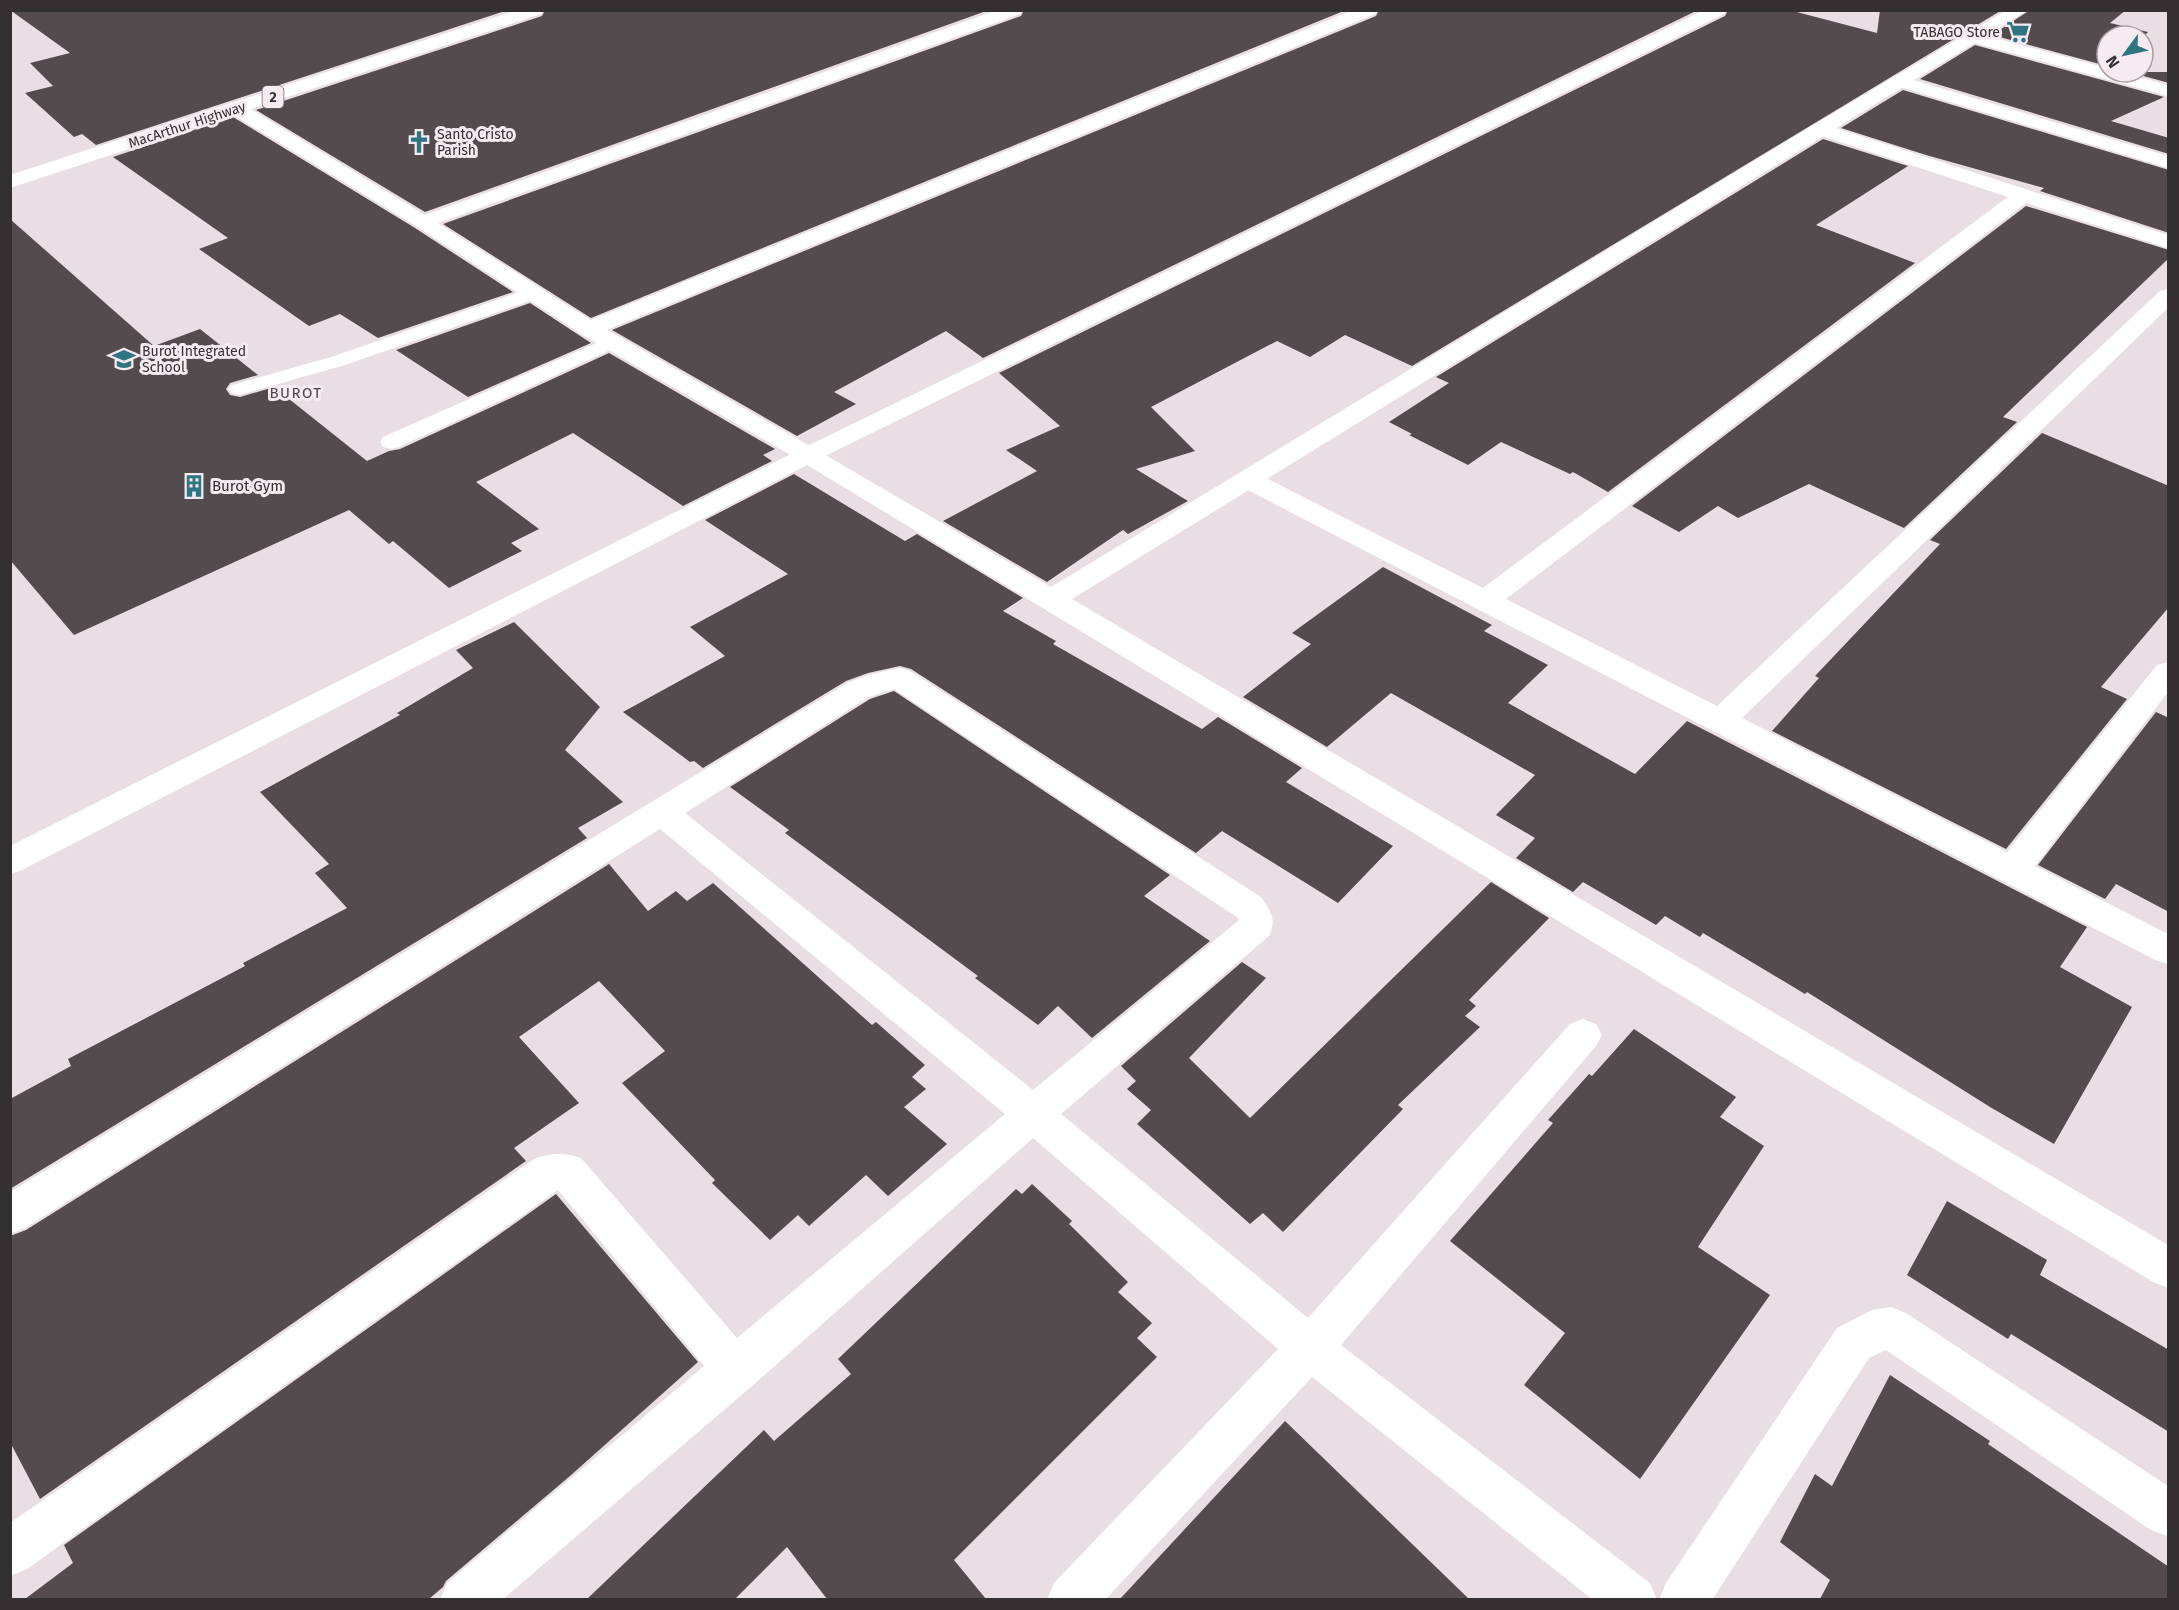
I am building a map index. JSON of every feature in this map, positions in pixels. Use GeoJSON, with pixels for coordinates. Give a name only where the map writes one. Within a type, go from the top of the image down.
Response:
{"type":"FeatureCollection","features":[{"type":"Feature","properties":{"kind":"main road","name":"MacArthur Highway"},"geometry":{"type":"LineString","coordinates":[[10,182],[535,10]]}},
{"type":"Feature","properties":{"kind":"main road"},"geometry":{"type":"LineString","coordinates":[[423,222],[1014,10]]}},
{"type":"Feature","properties":{"kind":"main road"},"geometry":{"type":"LineString","coordinates":[[589,329],[1369,10]]}},
{"type":"Feature","properties":{"kind":"main road"},"geometry":{"type":"LineString","coordinates":[[10,861],[808,455],[1718,10]]}},
{"type":"Feature","properties":{"kind":"main road"},"geometry":{"type":"LineString","coordinates":[[1050,600],[1820,129],[2020,10]]}},
{"type":"Feature","properties":{"kind":"main road"},"geometry":{"type":"LineString","coordinates":[[1974,37],[2169,91]]}},
{"type":"Feature","properties":{"kind":"main road"},"geometry":{"type":"LineString","coordinates":[[2148,85],[2169,70]]}},
{"type":"Feature","properties":{"kind":"main road"},"geometry":{"type":"LineString","coordinates":[[1900,81],[2169,162]]}},
{"type":"Feature","properties":{"kind":"main road"},"geometry":{"type":"LineString","coordinates":[[237,109],[423,222],[589,329],[808,455],[2169,1268]]}},
{"type":"Feature","properties":{"kind":"main road"},"geometry":{"type":"LineString","coordinates":[[1820,129],[2169,242]]}},
{"type":"Feature","properties":{"kind":"main road"},"geometry":{"type":"LineString","coordinates":[[1485,602],[2022,196]]}},
{"type":"Feature","properties":{"kind":"main road"},"geometry":{"type":"LineString","coordinates":[[1721,720],[2169,296]]}},
{"type":"Feature","properties":{"kind":"main road"},"geometry":{"type":"LineString","coordinates":[[1249,480],[2169,950]]}},
{"type":"Feature","properties":{"kind":"main road"},"geometry":{"type":"LineString","coordinates":[[2013,870],[2169,672]]}},
{"type":"Feature","properties":{"kind":"main road"},"geometry":{"type":"LineString","coordinates":[[10,1215],[858,690],[879,682],[899,678],[1249,907],[1255,916],[1256,926],[1032,1113],[736,1370],[464,1599]]}},
{"type":"Feature","properties":{"kind":"main road"},"geometry":{"type":"LineString","coordinates":[[662,812],[1032,1113],[1310,1348],[1633,1599]]}},
{"type":"Feature","properties":{"kind":"main road"},"geometry":{"type":"LineString","coordinates":[[1071,1599],[1310,1348],[1583,1035]]}},
{"type":"Feature","properties":{"kind":"main road"},"geometry":{"type":"LineString","coordinates":[[10,1552],[548,1172],[567,1171],[736,1370]]}},
{"type":"Feature","properties":{"kind":"main road"},"geometry":{"type":"LineString","coordinates":[[1683,1599],[1853,1343],[1872,1331],[1891,1328],[2169,1513]]}},
{"type":"Feature","properties":{"kind":"lane"},"geometry":{"type":"LineString","coordinates":[[239,389],[338,361],[534,293]]}},
{"type":"Feature","properties":{"kind":"lane"},"geometry":{"type":"LineString","coordinates":[[390,442],[612,342]]}},
{"type":"Feature","properties":{"kind":"building"},"geometry":{"type":"Polygon","coordinates":[[[10,10],[508,10],[96,145],[82,134],[74,137],[25,93],[53,86],[30,63],[70,53],[10,10]]]}},
{"type":"Feature","properties":{"kind":"building"},"geometry":{"type":"Polygon","coordinates":[[[545,10],[989,10],[425,212],[256,110],[542,16],[545,10]]]}},
{"type":"Feature","properties":{"kind":"building"},"geometry":{"type":"Polygon","coordinates":[[[1024,10],[1346,10],[591,318],[443,224],[1021,16],[1024,10]]]}},
{"type":"Feature","properties":{"kind":"building"},"geometry":{"type":"Polygon","coordinates":[[[1379,10],[1698,10],[983,358],[946,331],[834,392],[856,404],[797,436],[612,330],[1376,16],[1379,10]]]}},
{"type":"Feature","properties":{"kind":"building"},"geometry":{"type":"Polygon","coordinates":[[[1728,10],[1789,10],[1877,33],[1880,10],[2002,10],[1412,366],[1345,335],[1310,357],[1277,341],[1151,407],[1195,451],[1136,469],[1188,501],[1128,534],[1123,530],[1047,582],[943,521],[1037,471],[1006,450],[1060,426],[999,373],[1725,16],[1728,10]]]}},
{"type":"Feature","properties":{"kind":"building"},"geometry":{"type":"Polygon","coordinates":[[[2030,10],[2126,10],[2110,23],[2114,24],[2095,24],[2095,63],[1992,35],[2030,10]]]}},
{"type":"Feature","properties":{"kind":"building"},"geometry":{"type":"Polygon","coordinates":[[[1975,45],[2095,78],[2095,84],[2117,84],[2164,97],[2111,121],[2169,138],[2169,154],[1920,79],[1975,45]]]}},
{"type":"Feature","properties":{"kind":"building"},"geometry":{"type":"Polygon","coordinates":[[[2155,72],[2169,72],[2169,83],[2155,79],[2155,72]]]}},
{"type":"Feature","properties":{"kind":"building"},"geometry":{"type":"Polygon","coordinates":[[[1903,90],[2169,170],[2169,233],[2040,191],[2044,188],[1841,128],[1903,90]]]}},
{"type":"Feature","properties":{"kind":"building"},"geometry":{"type":"Polygon","coordinates":[[[233,117],[415,228],[513,292],[378,338],[340,314],[309,326],[199,249],[228,238],[113,157],[233,117]]]}},
{"type":"Feature","properties":{"kind":"building"},"geometry":{"type":"Polygon","coordinates":[[[1823,139],[1908,166],[1816,225],[1915,263],[1608,492],[1573,472],[1570,474],[1501,442],[1468,465],[1409,435],[1412,434],[1389,422],[1449,383],[1436,377],[1823,139]]]}},
{"type":"Feature","properties":{"kind":"building"},"geometry":{"type":"Polygon","coordinates":[[[2026,206],[2169,250],[2169,258],[2003,417],[2017,422],[1904,528],[1809,484],[1738,518],[1718,506],[1679,532],[1632,506],[2026,206]]]}},
{"type":"Feature","properties":{"kind":"building"},"geometry":{"type":"Polygon","coordinates":[[[10,219],[154,346],[200,329],[258,375],[230,383],[226,389],[230,395],[240,397],[274,387],[367,461],[389,451],[400,449],[609,353],[775,449],[763,455],[772,461],[683,506],[573,433],[476,482],[539,529],[511,543],[522,551],[449,588],[393,541],[389,544],[349,510],[74,635],[10,560],[10,219]]]}},
{"type":"Feature","properties":{"kind":"building"},"geometry":{"type":"Polygon","coordinates":[[[530,303],[591,343],[468,397],[396,350],[530,303]]]}},
{"type":"Feature","properties":{"kind":"building"},"geometry":{"type":"Polygon","coordinates":[[[2042,433],[2169,486],[2169,607],[2101,687],[2127,699],[2006,849],[1772,731],[1819,678],[1815,676],[1940,544],[1930,540],[2042,433]]]}},
{"type":"Feature","properties":{"kind":"building"},"geometry":{"type":"Polygon","coordinates":[[[794,474],[905,541],[917,534],[1023,598],[1003,611],[1056,641],[1053,644],[1202,729],[1218,717],[1302,768],[1286,782],[1393,846],[1338,903],[1222,831],[1196,853],[911,669],[900,666],[868,673],[846,681],[703,768],[694,761],[690,762],[623,712],[725,656],[690,627],[788,574],[705,520],[794,474]]]}},
{"type":"Feature","properties":{"kind":"building"},"geometry":{"type":"Polygon","coordinates":[[[1383,567],[1492,625],[1484,631],[1548,665],[1508,703],[1635,774],[1687,721],[2087,927],[2060,967],[2132,1007],[2054,1144],[1990,1107],[1807,992],[1805,994],[1703,933],[1700,937],[1665,916],[1656,925],[1583,882],[1573,892],[1516,858],[1535,838],[1496,815],[1535,775],[1391,693],[1327,747],[1243,697],[1311,644],[1292,633],[1383,567]]]}},
{"type":"Feature","properties":{"kind":"building"},"geometry":{"type":"Polygon","coordinates":[[[514,622],[600,707],[565,750],[623,802],[578,828],[587,838],[10,1189],[10,1099],[71,1066],[68,1059],[245,966],[243,963],[347,908],[315,873],[329,864],[260,792],[400,715],[397,713],[473,668],[456,650],[514,622]]]}},
{"type":"Feature","properties":{"kind":"building"},"geometry":{"type":"Polygon","coordinates":[[[894,691],[1170,875],[1144,896],[1210,941],[1092,1038],[1058,1006],[1038,1025],[975,978],[978,976],[785,833],[789,830],[730,787],[870,699],[894,691]]]}},
{"type":"Feature","properties":{"kind":"building"},"geometry":{"type":"Polygon","coordinates":[[[2156,712],[2169,718],[2169,912],[2116,884],[2105,899],[2038,865],[2156,712]]]}},
{"type":"Feature","properties":{"kind":"building"},"geometry":{"type":"Polygon","coordinates":[[[609,864],[648,911],[676,891],[687,901],[713,883],[872,1025],[876,1022],[925,1065],[912,1077],[926,1089],[904,1107],[947,1144],[888,1196],[866,1175],[809,1226],[798,1215],[770,1240],[712,1183],[715,1180],[622,1083],[665,1051],[599,981],[519,1037],[579,1103],[514,1148],[526,1161],[40,1499],[10,1442],[10,1236],[26,1230],[609,864]]]}},
{"type":"Feature","properties":{"kind":"building"},"geometry":{"type":"Polygon","coordinates":[[[1491,882],[1549,918],[1469,1000],[1476,1006],[1465,1016],[1480,1027],[1398,1105],[1403,1109],[1283,1232],[1263,1213],[1250,1224],[1137,1124],[1151,1110],[1127,1089],[1136,1081],[1121,1066],[1242,962],[1266,978],[1189,1058],[1250,1118],[1491,882]]]}},
{"type":"Feature","properties":{"kind":"building"},"geometry":{"type":"Polygon","coordinates":[[[1634,1029],[1736,1097],[1720,1117],[1764,1146],[1698,1247],[1770,1295],[1640,1479],[1524,1385],[1565,1333],[1450,1241],[1553,1123],[1548,1120],[1634,1029]]]}},
{"type":"Feature","properties":{"kind":"building"},"geometry":{"type":"Polygon","coordinates":[[[1032,1184],[1072,1221],[1069,1224],[1128,1282],[1118,1292],[1152,1323],[1137,1338],[1157,1357],[954,1560],[986,1599],[827,1599],[787,1547],[735,1599],[587,1599],[764,1430],[774,1441],[851,1374],[838,1359],[1016,1189],[1022,1194],[1032,1184]]]}},
{"type":"Feature","properties":{"kind":"building"},"geometry":{"type":"Polygon","coordinates":[[[556,1194],[698,1362],[570,1476],[446,1581],[443,1587],[429,1599],[25,1599],[73,1563],[64,1545],[556,1194]]]}},
{"type":"Feature","properties":{"kind":"building"},"geometry":{"type":"Polygon","coordinates":[[[1947,1201],[2047,1260],[2040,1275],[2169,1350],[2169,1432],[2011,1334],[2008,1339],[1907,1275],[1947,1201]]]}},
{"type":"Feature","properties":{"kind":"building"},"geometry":{"type":"Polygon","coordinates":[[[1890,1375],[1990,1441],[1988,1444],[2169,1567],[2169,1599],[1820,1599],[1830,1580],[1780,1542],[1815,1474],[1832,1486],[1890,1375]]]}},
{"type":"Feature","properties":{"kind":"building"},"geometry":{"type":"Polygon","coordinates":[[[1285,1421],[1469,1599],[1120,1599],[1285,1421]]]}},
{"type":"Feature","properties":{"kind":"place","name":"TABAGO Store"},"geometry":{"type":"Point","coordinates":[2018,32]}},
{"type":"Feature","properties":{"kind":"place","name":"Santo Cristo Parish"},"geometry":{"type":"Point","coordinates":[419,142]}},
{"type":"Feature","properties":{"kind":"place","name":"Burot Integrated School"},"geometry":{"type":"Point","coordinates":[124,359]}},
{"type":"Feature","properties":{"kind":"place","name":"Burot Gym"},"geometry":{"type":"Point","coordinates":[194,486]}},
{"type":"Feature","properties":{"kind":"district","name":"BUROT"},"geometry":{"type":"Point","coordinates":[296,393]}}]}
